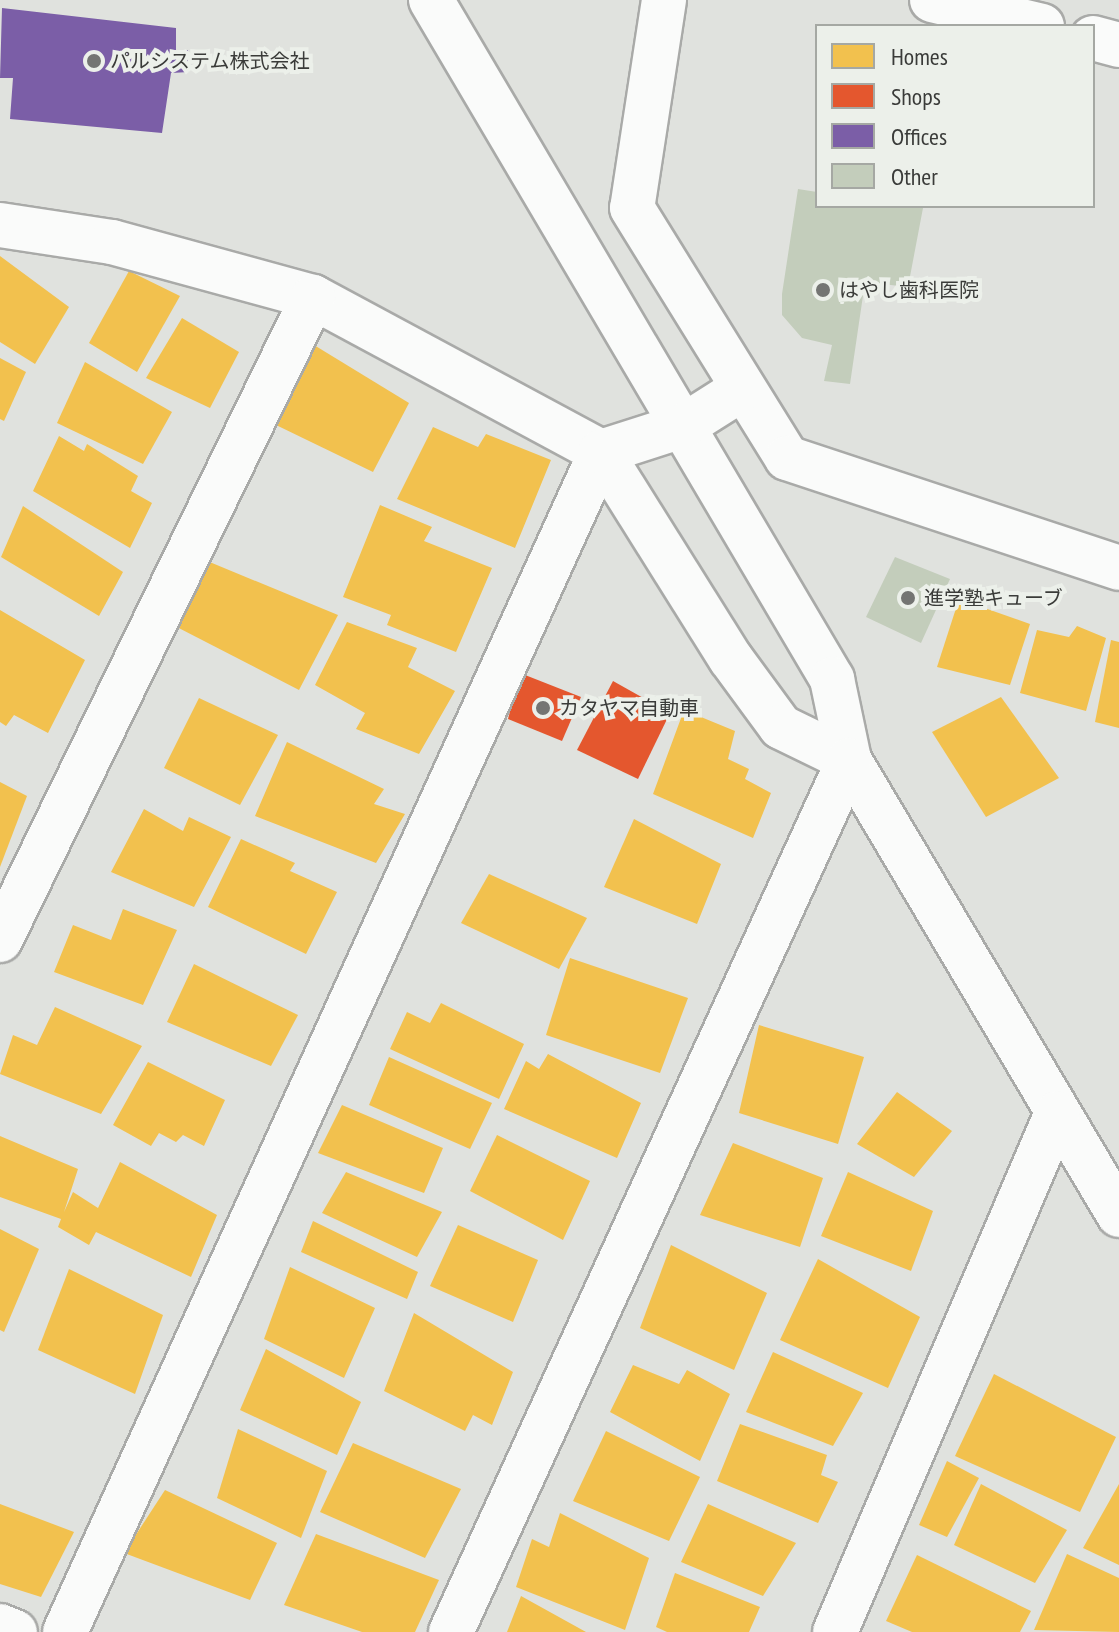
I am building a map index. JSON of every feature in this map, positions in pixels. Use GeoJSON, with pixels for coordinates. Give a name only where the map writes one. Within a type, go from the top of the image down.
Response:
{"type":"FeatureCollection","features":[{"type":"Feature","properties":{"kind":"street"},"geometry":{"type":"LineString","coordinates":[[431,0],[685,425],[832,679],[849,760],[1119,1215]]}},
{"type":"Feature","properties":{"kind":"street"},"geometry":{"type":"LineString","coordinates":[[664,0],[632,208],[787,458],[1119,568]]}},
{"type":"Feature","properties":{"kind":"street"},"geometry":{"type":"LineString","coordinates":[[932,0],[1034,24]]}},
{"type":"Feature","properties":{"kind":"street"},"geometry":{"type":"LineString","coordinates":[[1095,39],[1119,45]]}},
{"type":"Feature","properties":{"kind":"street"},"geometry":{"type":"LineString","coordinates":[[0,225],[112,242],[313,297],[601,452],[731,659],[781,727],[849,760]]}},
{"type":"Feature","properties":{"kind":"street"},"geometry":{"type":"LineString","coordinates":[[0,940],[313,297]]}},
{"type":"Feature","properties":{"kind":"street"},"geometry":{"type":"LineString","coordinates":[[65,1632],[601,452],[685,425],[742,389]]}},
{"type":"Feature","properties":{"kind":"street"},"geometry":{"type":"LineString","coordinates":[[451,1632],[849,760]]}},
{"type":"Feature","properties":{"kind":"street"},"geometry":{"type":"LineString","coordinates":[[835,1632],[1057,1113]]}},
{"type":"Feature","properties":{"kind":"street"},"geometry":{"type":"LineString","coordinates":[[0,1626],[15,1632]]}},
{"type":"Feature","properties":{"kind":"building: Homes"},"geometry":{"type":"Polygon","coordinates":[[[0,256],[69,307],[35,364],[0,342],[0,256]]]}},
{"type":"Feature","properties":{"kind":"building: Homes"},"geometry":{"type":"Polygon","coordinates":[[[129,271],[180,296],[137,372],[89,343],[129,271]]]}},
{"type":"Feature","properties":{"kind":"building: Homes"},"geometry":{"type":"Polygon","coordinates":[[[182,318],[239,352],[210,408],[146,378],[182,318]]]}},
{"type":"Feature","properties":{"kind":"building: Homes"},"geometry":{"type":"Polygon","coordinates":[[[314,345],[409,403],[373,472],[276,425],[314,345]]]}},
{"type":"Feature","properties":{"kind":"building: Homes"},"geometry":{"type":"Polygon","coordinates":[[[0,358],[26,372],[4,421],[0,419],[0,358]]]}},
{"type":"Feature","properties":{"kind":"building: Homes"},"geometry":{"type":"Polygon","coordinates":[[[85,362],[172,412],[143,464],[57,423],[85,362]]]}},
{"type":"Feature","properties":{"kind":"building: Homes"},"geometry":{"type":"Polygon","coordinates":[[[433,427],[478,447],[486,434],[551,460],[515,548],[397,499],[433,427]]]}},
{"type":"Feature","properties":{"kind":"building: Homes"},"geometry":{"type":"Polygon","coordinates":[[[59,436],[84,451],[87,444],[138,476],[131,491],[152,503],[130,548],[33,491],[59,436]]]}},
{"type":"Feature","properties":{"kind":"building: Homes"},"geometry":{"type":"Polygon","coordinates":[[[380,505],[432,527],[424,541],[492,568],[456,652],[387,625],[391,615],[343,597],[380,505]]]}},
{"type":"Feature","properties":{"kind":"building: Homes"},"geometry":{"type":"Polygon","coordinates":[[[23,506],[123,572],[99,616],[1,557],[23,506]]]}},
{"type":"Feature","properties":{"kind":"building: Homes"},"geometry":{"type":"Polygon","coordinates":[[[200,558],[338,615],[299,690],[169,623],[200,558]]]}},
{"type":"Feature","properties":{"kind":"building: Homes"},"geometry":{"type":"Polygon","coordinates":[[[959,599],[1030,624],[1010,685],[937,667],[959,599]]]}},
{"type":"Feature","properties":{"kind":"building: Homes"},"geometry":{"type":"Polygon","coordinates":[[[0,610],[85,660],[48,733],[14,715],[6,726],[0,722],[0,610]]]}},
{"type":"Feature","properties":{"kind":"building: Homes"},"geometry":{"type":"Polygon","coordinates":[[[347,622],[417,648],[408,667],[455,691],[419,754],[356,729],[365,713],[315,685],[347,622]]]}},
{"type":"Feature","properties":{"kind":"building: Homes"},"geometry":{"type":"Polygon","coordinates":[[[1077,626],[1106,638],[1086,711],[1020,693],[1037,630],[1069,637],[1077,626]]]}},
{"type":"Feature","properties":{"kind":"building: Homes"},"geometry":{"type":"Polygon","coordinates":[[[1111,640],[1119,642],[1119,728],[1095,722],[1111,640]]]}},
{"type":"Feature","properties":{"kind":"building: Homes"},"geometry":{"type":"Polygon","coordinates":[[[1001,697],[1059,778],[986,817],[932,732],[1001,697]]]}},
{"type":"Feature","properties":{"kind":"building: Homes"},"geometry":{"type":"Polygon","coordinates":[[[199,698],[278,735],[240,805],[164,768],[199,698]]]}},
{"type":"Feature","properties":{"kind":"building: Homes"},"geometry":{"type":"Polygon","coordinates":[[[684,710],[735,731],[728,759],[749,769],[745,779],[771,793],[753,838],[653,794],[684,710]]]}},
{"type":"Feature","properties":{"kind":"building: Homes"},"geometry":{"type":"Polygon","coordinates":[[[287,742],[384,789],[374,804],[405,814],[376,863],[255,816],[287,742]]]}},
{"type":"Feature","properties":{"kind":"building: Homes"},"geometry":{"type":"Polygon","coordinates":[[[0,782],[27,796],[0,867],[0,782]]]}},
{"type":"Feature","properties":{"kind":"building: Homes"},"geometry":{"type":"Polygon","coordinates":[[[144,809],[183,831],[189,817],[231,837],[194,907],[111,872],[144,809]]]}},
{"type":"Feature","properties":{"kind":"building: Homes"},"geometry":{"type":"Polygon","coordinates":[[[634,819],[721,864],[697,924],[604,887],[634,819]]]}},
{"type":"Feature","properties":{"kind":"building: Homes"},"geometry":{"type":"Polygon","coordinates":[[[241,839],[295,863],[290,871],[337,892],[306,954],[208,907],[241,839]]]}},
{"type":"Feature","properties":{"kind":"building: Homes"},"geometry":{"type":"Polygon","coordinates":[[[489,874],[587,918],[559,969],[461,923],[489,874]]]}},
{"type":"Feature","properties":{"kind":"building: Homes"},"geometry":{"type":"Polygon","coordinates":[[[123,909],[177,930],[143,1005],[54,972],[73,925],[111,940],[123,909]]]}},
{"type":"Feature","properties":{"kind":"building: Homes"},"geometry":{"type":"Polygon","coordinates":[[[570,958],[688,998],[660,1073],[546,1035],[570,958]]]}},
{"type":"Feature","properties":{"kind":"building: Homes"},"geometry":{"type":"Polygon","coordinates":[[[194,964],[298,1015],[271,1066],[167,1022],[194,964]]]}},
{"type":"Feature","properties":{"kind":"building: Homes"},"geometry":{"type":"Polygon","coordinates":[[[441,1003],[524,1044],[499,1099],[390,1049],[407,1012],[430,1023],[441,1003]]]}},
{"type":"Feature","properties":{"kind":"building: Homes"},"geometry":{"type":"Polygon","coordinates":[[[55,1007],[142,1046],[101,1114],[0,1074],[13,1035],[37,1045],[55,1007]]]}},
{"type":"Feature","properties":{"kind":"building: Homes"},"geometry":{"type":"Polygon","coordinates":[[[759,1025],[864,1057],[838,1144],[739,1113],[759,1025]]]}},
{"type":"Feature","properties":{"kind":"building: Homes"},"geometry":{"type":"Polygon","coordinates":[[[548,1054],[641,1103],[617,1158],[504,1109],[526,1061],[539,1069],[548,1054]]]}},
{"type":"Feature","properties":{"kind":"building: Homes"},"geometry":{"type":"Polygon","coordinates":[[[389,1057],[492,1103],[470,1149],[369,1105],[389,1057]]]}},
{"type":"Feature","properties":{"kind":"building: Homes"},"geometry":{"type":"Polygon","coordinates":[[[148,1062],[225,1100],[204,1146],[183,1135],[176,1142],[159,1133],[151,1146],[113,1125],[148,1062]]]}},
{"type":"Feature","properties":{"kind":"building: Homes"},"geometry":{"type":"Polygon","coordinates":[[[897,1092],[952,1131],[914,1177],[857,1144],[897,1092]]]}},
{"type":"Feature","properties":{"kind":"building: Homes"},"geometry":{"type":"Polygon","coordinates":[[[342,1105],[443,1148],[424,1193],[318,1153],[342,1105]]]}},
{"type":"Feature","properties":{"kind":"building: Homes"},"geometry":{"type":"Polygon","coordinates":[[[497,1135],[590,1181],[563,1240],[470,1191],[497,1135]]]}},
{"type":"Feature","properties":{"kind":"building: Homes"},"geometry":{"type":"Polygon","coordinates":[[[0,1136],[78,1169],[64,1212],[73,1192],[98,1208],[120,1162],[217,1215],[191,1277],[96,1232],[89,1245],[58,1227],[61,1219],[0,1197],[0,1136]]]}},
{"type":"Feature","properties":{"kind":"building: Homes"},"geometry":{"type":"Polygon","coordinates":[[[733,1143],[823,1178],[800,1247],[700,1215],[733,1143]]]}},
{"type":"Feature","properties":{"kind":"building: Homes"},"geometry":{"type":"Polygon","coordinates":[[[346,1172],[442,1212],[417,1257],[322,1213],[346,1172]]]}},
{"type":"Feature","properties":{"kind":"building: Homes"},"geometry":{"type":"Polygon","coordinates":[[[848,1172],[933,1211],[911,1271],[821,1236],[848,1172]]]}},
{"type":"Feature","properties":{"kind":"building: Homes"},"geometry":{"type":"Polygon","coordinates":[[[313,1221],[418,1272],[407,1299],[301,1252],[313,1221]]]}},
{"type":"Feature","properties":{"kind":"building: Homes"},"geometry":{"type":"Polygon","coordinates":[[[458,1225],[538,1260],[513,1322],[430,1286],[458,1225]]]}},
{"type":"Feature","properties":{"kind":"building: Homes"},"geometry":{"type":"Polygon","coordinates":[[[0,1229],[39,1249],[4,1332],[0,1330],[0,1229]]]}},
{"type":"Feature","properties":{"kind":"building: Homes"},"geometry":{"type":"Polygon","coordinates":[[[671,1245],[767,1293],[734,1370],[640,1328],[671,1245]]]}},
{"type":"Feature","properties":{"kind":"building: Homes"},"geometry":{"type":"Polygon","coordinates":[[[818,1259],[920,1317],[888,1388],[780,1340],[818,1259]]]}},
{"type":"Feature","properties":{"kind":"building: Homes"},"geometry":{"type":"Polygon","coordinates":[[[290,1267],[375,1308],[344,1378],[264,1339],[290,1267]]]}},
{"type":"Feature","properties":{"kind":"building: Homes"},"geometry":{"type":"Polygon","coordinates":[[[69,1269],[163,1315],[135,1394],[38,1350],[69,1269]]]}},
{"type":"Feature","properties":{"kind":"building: Homes"},"geometry":{"type":"Polygon","coordinates":[[[414,1313],[513,1372],[492,1425],[473,1415],[465,1431],[384,1391],[414,1313]]]}},
{"type":"Feature","properties":{"kind":"building: Homes"},"geometry":{"type":"Polygon","coordinates":[[[266,1349],[361,1402],[337,1455],[240,1410],[266,1349]]]}},
{"type":"Feature","properties":{"kind":"building: Homes"},"geometry":{"type":"Polygon","coordinates":[[[773,1352],[863,1393],[833,1446],[746,1412],[773,1352]]]}},
{"type":"Feature","properties":{"kind":"building: Homes"},"geometry":{"type":"Polygon","coordinates":[[[633,1365],[679,1384],[687,1370],[730,1394],[700,1461],[610,1412],[633,1365]]]}},
{"type":"Feature","properties":{"kind":"building: Homes"},"geometry":{"type":"Polygon","coordinates":[[[994,1374],[1116,1437],[1080,1512],[955,1456],[994,1374]]]}},
{"type":"Feature","properties":{"kind":"building: Homes"},"geometry":{"type":"Polygon","coordinates":[[[740,1424],[827,1455],[821,1475],[838,1482],[818,1523],[717,1481],[740,1424]]]}},
{"type":"Feature","properties":{"kind":"building: Homes"},"geometry":{"type":"Polygon","coordinates":[[[238,1429],[327,1471],[301,1538],[217,1498],[238,1429]]]}},
{"type":"Feature","properties":{"kind":"building: Homes"},"geometry":{"type":"Polygon","coordinates":[[[606,1431],[700,1477],[669,1541],[573,1501],[606,1431]]]}},
{"type":"Feature","properties":{"kind":"building: Homes"},"geometry":{"type":"Polygon","coordinates":[[[353,1443],[461,1489],[425,1558],[320,1512],[353,1443]]]}},
{"type":"Feature","properties":{"kind":"building: Homes"},"geometry":{"type":"Polygon","coordinates":[[[947,1461],[979,1478],[947,1537],[919,1525],[947,1461]]]}},
{"type":"Feature","properties":{"kind":"building: Homes"},"geometry":{"type":"Polygon","coordinates":[[[981,1484],[1067,1530],[1035,1583],[954,1545],[981,1484]]]}},
{"type":"Feature","properties":{"kind":"building: Homes"},"geometry":{"type":"Polygon","coordinates":[[[1119,1484],[1119,1565],[1083,1548],[1119,1484]]]}},
{"type":"Feature","properties":{"kind":"building: Homes"},"geometry":{"type":"Polygon","coordinates":[[[165,1490],[277,1543],[250,1600],[124,1553],[165,1490]]]}},
{"type":"Feature","properties":{"kind":"building: Homes"},"geometry":{"type":"Polygon","coordinates":[[[0,1504],[74,1532],[41,1597],[0,1584],[0,1504]]]}},
{"type":"Feature","properties":{"kind":"building: Homes"},"geometry":{"type":"Polygon","coordinates":[[[708,1504],[796,1543],[763,1596],[681,1562],[708,1504]]]}},
{"type":"Feature","properties":{"kind":"building: Homes"},"geometry":{"type":"Polygon","coordinates":[[[560,1513],[649,1558],[625,1630],[516,1587],[532,1539],[549,1547],[560,1513]]]}},
{"type":"Feature","properties":{"kind":"building: Homes"},"geometry":{"type":"Polygon","coordinates":[[[316,1534],[439,1580],[415,1632],[362,1632],[284,1605],[316,1534]]]}},
{"type":"Feature","properties":{"kind":"building: Homes"},"geometry":{"type":"Polygon","coordinates":[[[1067,1554],[1119,1578],[1119,1632],[1034,1630],[1067,1554]]]}},
{"type":"Feature","properties":{"kind":"building: Homes"},"geometry":{"type":"Polygon","coordinates":[[[917,1555],[1031,1611],[1020,1632],[912,1632],[886,1621],[917,1555]]]}},
{"type":"Feature","properties":{"kind":"building: Homes"},"geometry":{"type":"Polygon","coordinates":[[[675,1573],[760,1607],[749,1632],[667,1632],[656,1627],[675,1573]]]}},
{"type":"Feature","properties":{"kind":"building: Homes"},"geometry":{"type":"Polygon","coordinates":[[[521,1596],[586,1632],[507,1632],[521,1596]]]}},
{"type":"Feature","properties":{"kind":"building: Shops","name":"カタヤマ自動車"},"geometry":{"type":"Polygon","coordinates":[[[520,673],[581,697],[562,741],[508,719],[520,673]]]}},
{"type":"Feature","properties":{"kind":"building: Shops"},"geometry":{"type":"Polygon","coordinates":[[[613,681],[670,713],[638,779],[577,750],[613,681]]]}},
{"type":"Feature","properties":{"kind":"building: Offices","name":"パルシステム株式会社"},"geometry":{"type":"Polygon","coordinates":[[[2,8],[176,28],[176,50],[188,50],[189,72],[171,73],[162,133],[10,119],[13,78],[0,78],[2,8]]]}},
{"type":"Feature","properties":{"kind":"building: Other","name":"はやし歯科医院"},"geometry":{"type":"Polygon","coordinates":[[[798,189],[815,192],[815,208],[923,208],[908,287],[865,282],[850,384],[824,381],[832,345],[802,338],[782,315],[782,294],[798,189]]]}},
{"type":"Feature","properties":{"kind":"building: Other","name":"進学塾キューブ"},"geometry":{"type":"Polygon","coordinates":[[[895,557],[950,579],[921,643],[866,617],[895,557]]]}},
{"type":"Feature","properties":{"kind":"place","name":"パルシステム株式会社"},"geometry":{"type":"Point","coordinates":[94,61]}},
{"type":"Feature","properties":{"kind":"place","name":"はやし歯科医院"},"geometry":{"type":"Point","coordinates":[823,290]}},
{"type":"Feature","properties":{"kind":"place","name":"進学塾キューブ"},"geometry":{"type":"Point","coordinates":[908,598]}},
{"type":"Feature","properties":{"kind":"place","name":"カタヤマ自動車"},"geometry":{"type":"Point","coordinates":[543,708]}}]}
